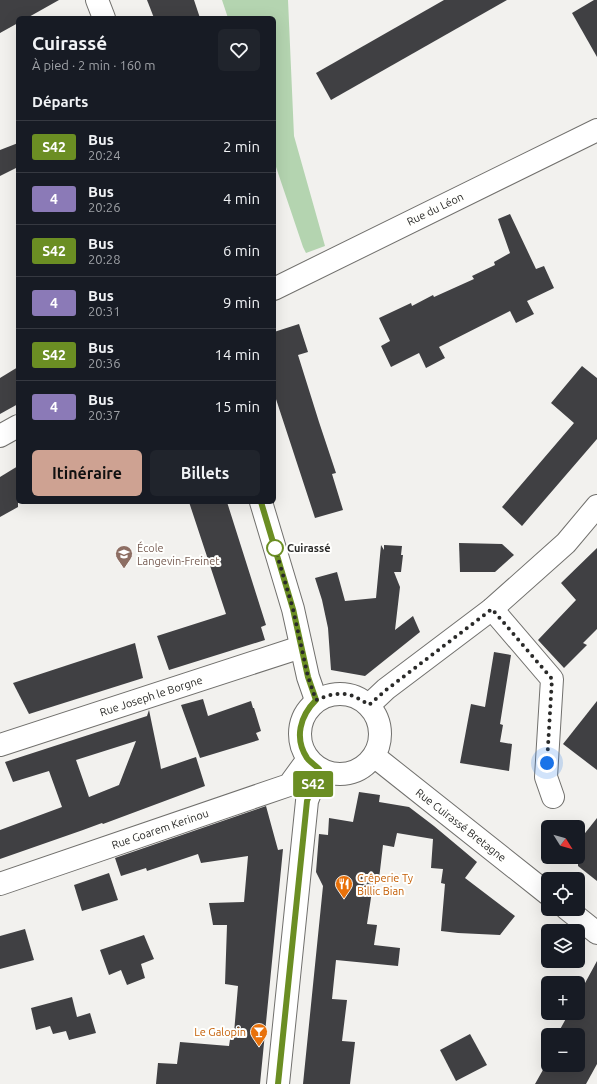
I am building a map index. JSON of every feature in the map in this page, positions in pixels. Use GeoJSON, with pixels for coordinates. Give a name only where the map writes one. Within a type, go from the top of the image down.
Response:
{"type":"FeatureCollection","features":[{"type":"Feature","properties":{"kind":"street"},"geometry":{"type":"LineString","coordinates":[[97,0],[103,16]]}},
{"type":"Feature","properties":{"kind":"street","name":"Rue du Léon"},"geometry":{"type":"LineString","coordinates":[[276,288],[597,130]]}},
{"type":"Feature","properties":{"kind":"street"},"geometry":{"type":"LineString","coordinates":[[0,436],[16,427]]}},
{"type":"Feature","properties":{"kind":"street"},"geometry":{"type":"LineString","coordinates":[[262,504],[293,609],[308,677],[316,700]]}},
{"type":"Feature","properties":{"kind":"street"},"geometry":{"type":"LineString","coordinates":[[369,705],[492,609],[566,543],[597,506]]}},
{"type":"Feature","properties":{"kind":"street"},"geometry":{"type":"LineString","coordinates":[[492,609],[552,679],[546,777],[553,797]]}},
{"type":"Feature","properties":{"kind":"street","name":"Rue Joseph le Borgne"},"geometry":{"type":"LineString","coordinates":[[0,745],[301,647]]}},
{"type":"Feature","properties":{"kind":"street"},"geometry":{"type":"LineString","coordinates":[[344,694],[358,698],[369,705],[378,718],[381,732],[379,744],[374,756],[363,768],[350,773],[332,774],[313,764],[301,746],[300,734],[302,720],[316,700],[329,695],[344,694]]}},
{"type":"Feature","properties":{"kind":"street","name":"Rue Cuirassé Bretagne"},"geometry":{"type":"LineString","coordinates":[[374,756],[541,888]]}},
{"type":"Feature","properties":{"kind":"street"},"geometry":{"type":"LineString","coordinates":[[278,1084],[307,801],[313,764]]}},
{"type":"Feature","properties":{"kind":"street","name":"Rue Goarem Kerinou"},"geometry":{"type":"LineString","coordinates":[[0,884],[289,785],[313,764]]}},
{"type":"Feature","properties":{"kind":"street"},"geometry":{"type":"LineString","coordinates":[[576,916],[597,933]]}},
{"type":"Feature","properties":{"kind":"green space"},"geometry":{"type":"Polygon","coordinates":[[[222,0],[288,0],[294,136],[325,246],[306,253],[276,167],[276,16],[227,16],[222,0]]]}},
{"type":"Feature","properties":{"kind":"building"},"geometry":{"type":"Polygon","coordinates":[[[0,0],[59,0],[31,16],[16,16],[16,24],[0,33],[0,0]]]}},
{"type":"Feature","properties":{"kind":"building"},"geometry":{"type":"Polygon","coordinates":[[[147,0],[194,0],[199,16],[153,16],[147,0]]]}},
{"type":"Feature","properties":{"kind":"building"},"geometry":{"type":"Polygon","coordinates":[[[444,0],[507,0],[331,100],[316,73],[444,0]]]}},
{"type":"Feature","properties":{"kind":"building"},"geometry":{"type":"Polygon","coordinates":[[[594,0],[597,0],[597,57],[572,13],[594,0]]]}},
{"type":"Feature","properties":{"kind":"building"},"geometry":{"type":"Polygon","coordinates":[[[16,144],[16,168],[0,176],[0,150],[16,144]]]}},
{"type":"Feature","properties":{"kind":"building"},"geometry":{"type":"Polygon","coordinates":[[[510,214],[536,269],[544,266],[554,288],[527,301],[534,314],[516,323],[510,311],[439,347],[445,358],[426,368],[419,353],[391,367],[381,346],[390,341],[379,318],[411,303],[412,306],[433,295],[434,297],[474,279],[472,276],[495,265],[494,262],[510,253],[498,219],[510,214]]]}},
{"type":"Feature","properties":{"kind":"building"},"geometry":{"type":"Polygon","coordinates":[[[299,324],[308,352],[298,355],[336,473],[332,474],[343,510],[315,518],[276,399],[276,331],[299,324]]]}},
{"type":"Feature","properties":{"kind":"building"},"geometry":{"type":"Polygon","coordinates":[[[582,366],[597,378],[597,439],[522,526],[502,507],[574,423],[551,403],[582,366]]]}},
{"type":"Feature","properties":{"kind":"building"},"geometry":{"type":"Polygon","coordinates":[[[16,368],[16,405],[0,414],[0,378],[16,368]]]}},
{"type":"Feature","properties":{"kind":"building"},"geometry":{"type":"Polygon","coordinates":[[[16,467],[16,504],[18,504],[18,507],[0,517],[0,477],[16,467]]]}},
{"type":"Feature","properties":{"kind":"building"},"geometry":{"type":"Polygon","coordinates":[[[190,504],[228,504],[266,625],[261,627],[265,640],[169,670],[157,636],[226,614],[190,504]]]}},
{"type":"Feature","properties":{"kind":"building"},"geometry":{"type":"Polygon","coordinates":[[[459,543],[502,544],[514,555],[495,572],[460,572],[459,543]]]}},
{"type":"Feature","properties":{"kind":"building"},"geometry":{"type":"Polygon","coordinates":[[[381,545],[384,550],[384,545],[402,546],[401,555],[403,555],[401,572],[394,572],[400,587],[395,630],[413,616],[420,632],[365,676],[331,670],[328,628],[322,600],[315,578],[337,572],[345,601],[376,598],[381,545]]]}},
{"type":"Feature","properties":{"kind":"building"},"geometry":{"type":"Polygon","coordinates":[[[597,548],[597,629],[583,643],[587,645],[564,668],[538,640],[576,600],[561,583],[597,548]]]}},
{"type":"Feature","properties":{"kind":"building"},"geometry":{"type":"Polygon","coordinates":[[[135,643],[143,678],[29,714],[13,683],[135,643]]]}},
{"type":"Feature","properties":{"kind":"building"},"geometry":{"type":"Polygon","coordinates":[[[494,652],[511,655],[500,724],[503,725],[500,742],[512,744],[509,771],[460,763],[471,704],[485,707],[494,652]]]}},
{"type":"Feature","properties":{"kind":"building"},"geometry":{"type":"Polygon","coordinates":[[[203,699],[208,716],[251,701],[261,731],[256,733],[259,740],[200,758],[181,705],[203,699]]]}},
{"type":"Feature","properties":{"kind":"building"},"geometry":{"type":"Polygon","coordinates":[[[597,701],[597,770],[563,744],[597,701]]]}},
{"type":"Feature","properties":{"kind":"building"},"geometry":{"type":"Polygon","coordinates":[[[149,710],[161,769],[196,757],[205,786],[103,824],[102,823],[0,859],[0,830],[62,807],[49,771],[13,782],[5,762],[147,716],[149,710]],[[136,741],[76,760],[89,797],[119,785],[136,741]]]}},
{"type":"Feature","properties":{"kind":"building"},"geometry":{"type":"Polygon","coordinates":[[[359,792],[380,795],[379,802],[409,807],[434,826],[477,862],[465,878],[515,916],[500,935],[441,931],[445,884],[441,883],[443,869],[431,868],[433,839],[397,833],[394,847],[383,845],[379,879],[374,878],[367,924],[377,925],[374,945],[400,948],[398,966],[336,960],[332,999],[347,1000],[342,1041],[355,1042],[350,1084],[303,1084],[323,886],[316,872],[319,834],[328,835],[329,818],[353,822],[359,792]]]}},
{"type":"Feature","properties":{"kind":"building"},"geometry":{"type":"Polygon","coordinates":[[[266,806],[278,850],[283,849],[260,1084],[156,1084],[158,1063],[177,1064],[180,1042],[229,1046],[231,1033],[234,1033],[238,986],[225,984],[227,925],[213,925],[209,903],[244,902],[248,856],[201,863],[198,854],[147,871],[146,868],[121,876],[115,858],[266,806]]]}},
{"type":"Feature","properties":{"kind":"building"},"geometry":{"type":"Polygon","coordinates":[[[597,818],[597,881],[578,866],[578,864],[585,864],[585,833],[597,818]]]}},
{"type":"Feature","properties":{"kind":"building"},"geometry":{"type":"Polygon","coordinates":[[[109,873],[118,900],[82,911],[74,885],[109,873]]]}},
{"type":"Feature","properties":{"kind":"building"},"geometry":{"type":"Polygon","coordinates":[[[25,929],[34,960],[0,969],[0,936],[25,929]]]}},
{"type":"Feature","properties":{"kind":"building"},"geometry":{"type":"Polygon","coordinates":[[[144,935],[154,959],[141,964],[145,978],[127,985],[121,970],[109,975],[100,950],[144,935]]]}},
{"type":"Feature","properties":{"kind":"building"},"geometry":{"type":"Polygon","coordinates":[[[597,961],[597,1064],[586,1084],[535,1084],[542,1072],[585,1072],[585,1028],[561,1028],[565,1020],[585,1020],[585,983],[597,961]]]}},
{"type":"Feature","properties":{"kind":"building"},"geometry":{"type":"Polygon","coordinates":[[[72,997],[77,1017],[90,1013],[96,1033],[69,1040],[66,1031],[53,1034],[50,1026],[36,1030],[31,1008],[72,997]]]}},
{"type":"Feature","properties":{"kind":"building"},"geometry":{"type":"Polygon","coordinates":[[[470,1034],[487,1065],[456,1081],[440,1050],[470,1034]]]}},
{"type":"Feature","properties":{"kind":"bus line","name":"S42"},"geometry":{"type":"LineString","coordinates":[[262,504],[293,609],[308,677],[316,700],[302,720],[300,734],[301,746],[308,759],[319,769],[307,801],[278,1084]]}},
{"type":"Feature","properties":{"kind":"place","name":"Cuirassé"},"geometry":{"type":"Point","coordinates":[275,548]}},
{"type":"Feature","properties":{"kind":"place","name":"École Langevin-Freinet"},"geometry":{"type":"Point","coordinates":[124,569]}},
{"type":"Feature","properties":{"kind":"place","name":"Crêperie Ty Billic Bian"},"geometry":{"type":"Point","coordinates":[344,899]}},
{"type":"Feature","properties":{"kind":"place","name":"Le Galopin"},"geometry":{"type":"Point","coordinates":[259,1047]}},
{"type":"Feature","properties":{"kind":"route"},"geometry":{"type":"LineString","coordinates":[[275,548],[293,609],[308,677],[316,700],[329,695],[344,694],[358,698],[369,705],[386,690],[492,609],[552,679],[547,763]]}}]}
